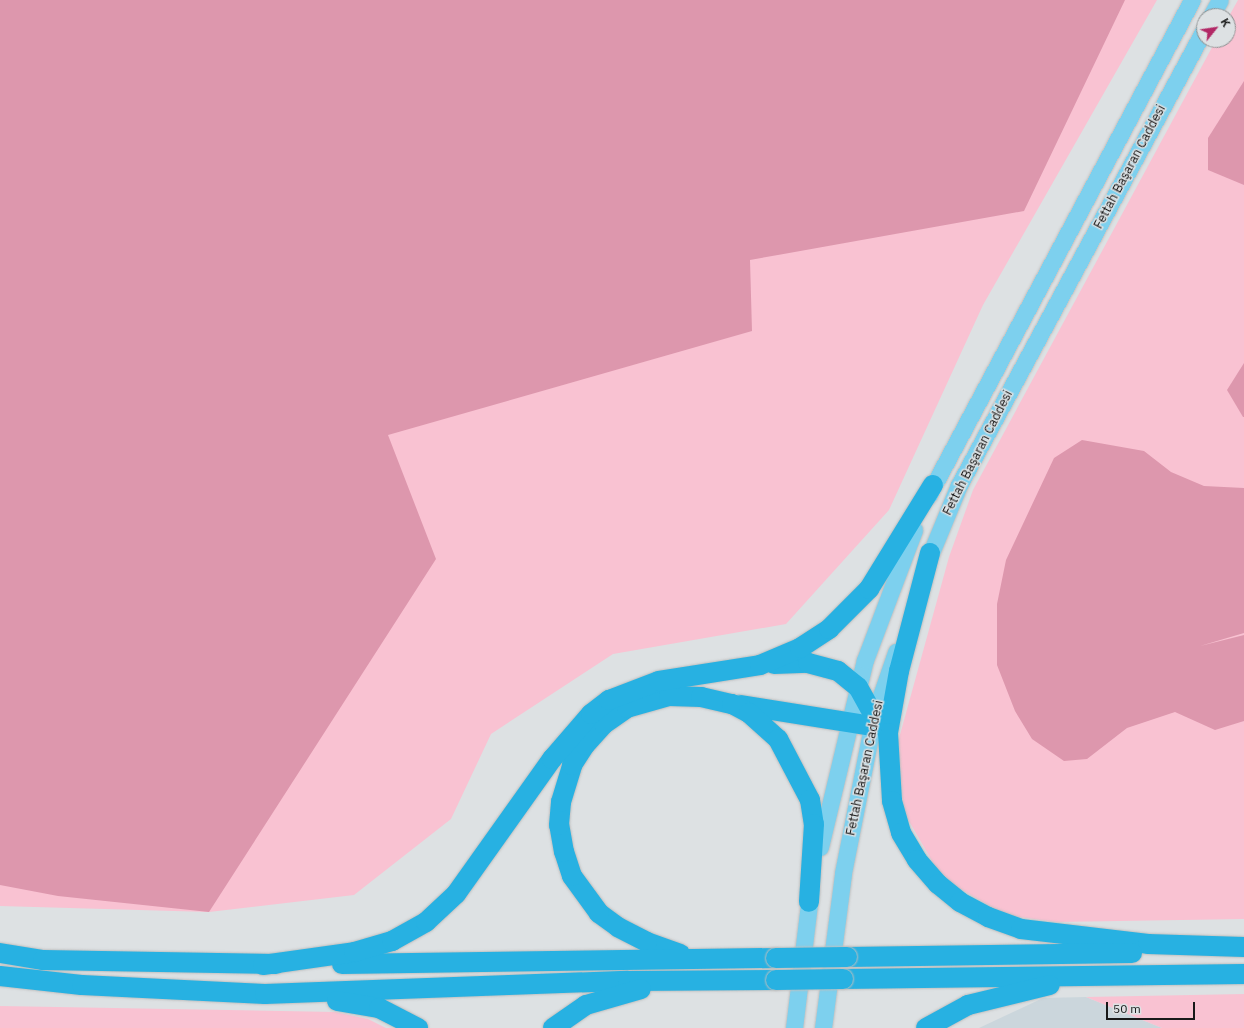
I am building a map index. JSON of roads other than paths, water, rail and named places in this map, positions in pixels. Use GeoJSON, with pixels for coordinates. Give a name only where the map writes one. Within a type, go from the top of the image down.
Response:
{"type":"FeatureCollection","features":[{"type":"Feature","properties":{"kind":"highway"},"geometry":{"type":"LineString","coordinates":[[760,665],[800,648],[851,611],[892,556],[933,485]]}},
{"type":"Feature","properties":{"kind":"highway"},"geometry":{"type":"LineString","coordinates":[[930,553],[899,671],[888,733],[892,802],[901,833],[917,860],[938,884],[960,902],[988,917],[1021,929],[1148,944],[1244,947]]}},
{"type":"Feature","properties":{"kind":"highway"},"geometry":{"type":"LineString","coordinates":[[262,965],[354,952],[410,932],[456,894],[552,759],[591,714],[609,700],[659,681],[760,665],[818,664],[838,671],[858,686],[873,721],[848,722],[732,704],[701,696],[669,696],[627,708],[604,724],[585,745],[572,765],[561,802],[559,825],[564,852],[572,876],[583,893],[618,927],[647,942],[693,959]]}},
{"type":"Feature","properties":{"kind":"highway"},"geometry":{"type":"LineString","coordinates":[[732,704],[749,713],[778,739],[810,800],[814,824],[809,902]]}},
{"type":"Feature","properties":{"kind":"highway"},"geometry":{"type":"LineString","coordinates":[[0,953],[43,960],[262,965],[1244,951]]}},
{"type":"Feature","properties":{"kind":"highway"},"geometry":{"type":"LineString","coordinates":[[265,994],[675,981],[1244,974]]}},
{"type":"Feature","properties":{"kind":"highway"},"geometry":{"type":"LineString","coordinates":[[0,976],[82,985],[265,994],[361,1004],[395,1015],[418,1028]]}},
{"type":"Feature","properties":{"kind":"highway"},"geometry":{"type":"LineString","coordinates":[[926,1028],[968,1005],[1089,976]]}},
{"type":"Feature","properties":{"kind":"highway"},"geometry":{"type":"LineString","coordinates":[[553,1028],[586,1005],[675,981]]}},
{"type":"Feature","properties":{"kind":"main road"},"geometry":{"type":"LineString","coordinates":[[794,1028],[809,902],[848,722],[858,686],[903,553],[933,485],[1192,0]]}},
{"type":"Feature","properties":{"kind":"main road","name":"Fettah Başaran Caddesi"},"geometry":{"type":"LineString","coordinates":[[823,1028],[843,873],[873,721],[930,553],[959,485],[1196,45]]}}]}
